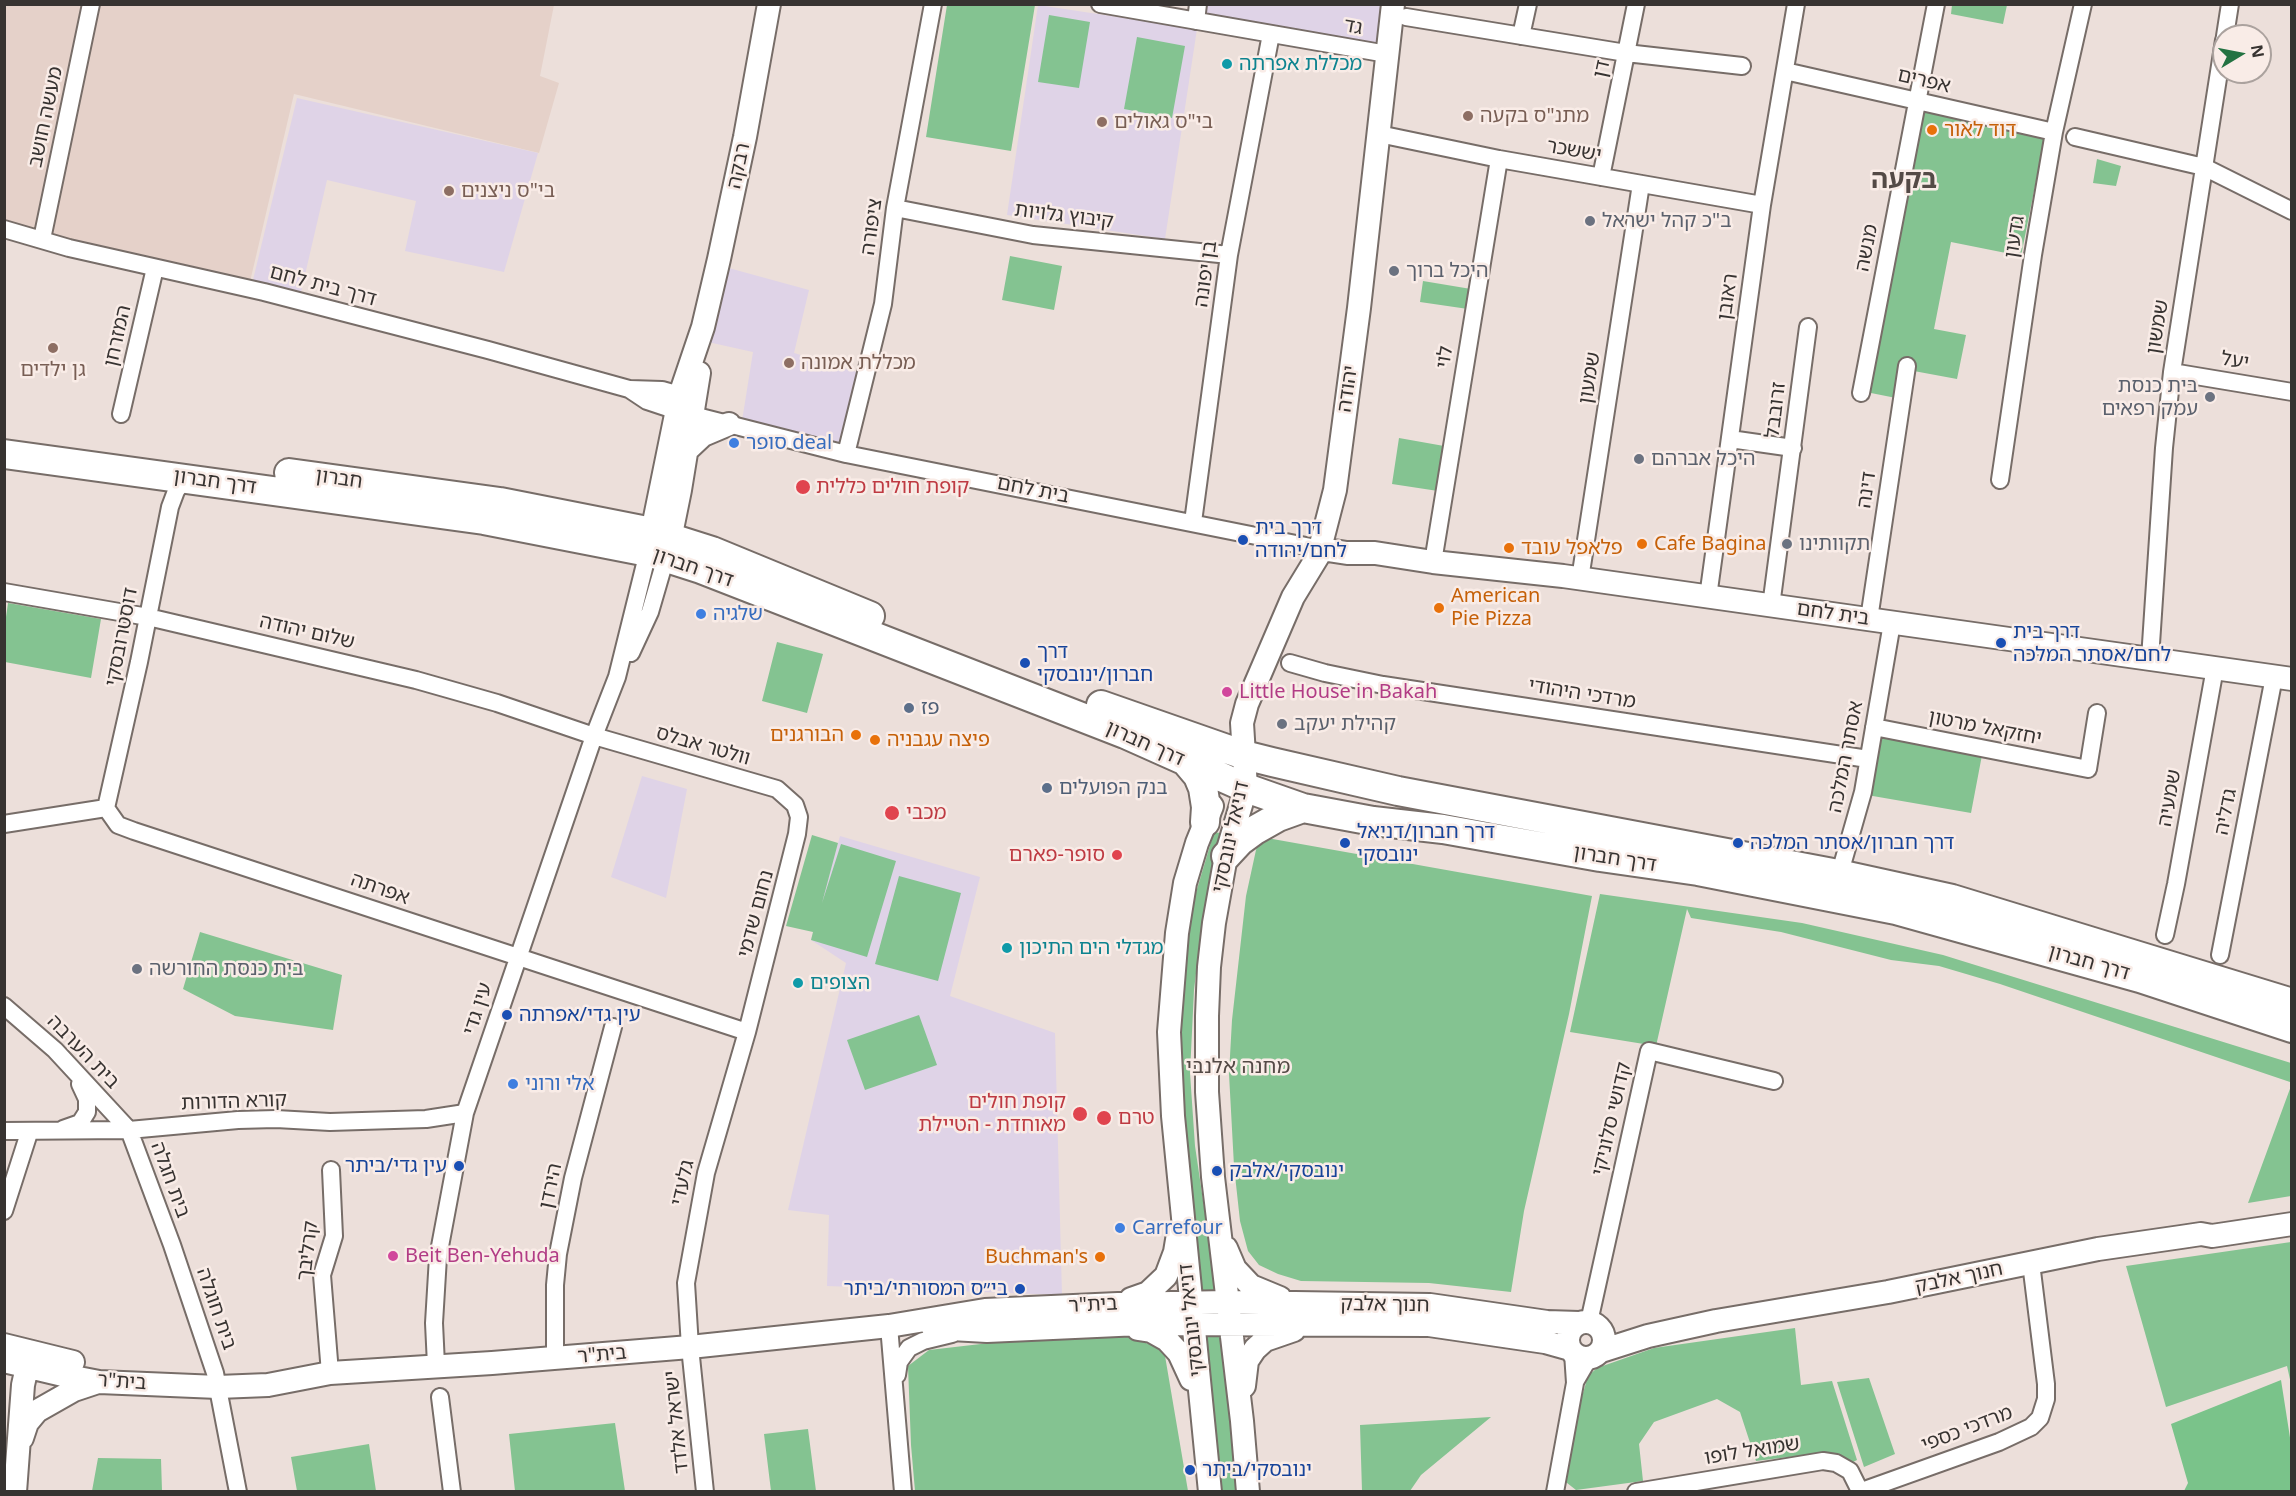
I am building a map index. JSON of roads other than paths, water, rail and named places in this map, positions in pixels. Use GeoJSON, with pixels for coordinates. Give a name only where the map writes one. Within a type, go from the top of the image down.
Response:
{"type":"FeatureCollection","features":[{"type":"Feature","properties":{"kind":"highway","name":"חברון"},"geometry":{"type":"LineString","coordinates":[[4,437],[447,494],[562,513],[659,544]]}},
{"type":"Feature","properties":{"kind":"highway","name":"דרך חברון"},"geometry":{"type":"LineString","coordinates":[[4,454],[712,550],[987,662],[1244,755],[1398,791],[1839,886],[1908,912],[2140,978],[2292,1028]]}},
{"type":"Feature","properties":{"kind":"highway","name":"דרך חברון"},"geometry":{"type":"LineString","coordinates":[[659,544],[1122,733],[1234,783],[1303,808],[1364,820],[1453,831],[1698,872],[1839,886],[1981,907],[2292,1002]]}},
{"type":"Feature","properties":{"kind":"highway"},"geometry":{"type":"LineString","coordinates":[[1187,763],[1198,776],[1203,788],[1206,807],[1205,822]]}},
{"type":"Feature","properties":{"kind":"highway"},"geometry":{"type":"LineString","coordinates":[[1226,856],[1239,841],[1255,830],[1278,817],[1303,808]]}},
{"type":"Feature","properties":{"kind":"street","name":"מעשה חושב"},"geometry":{"type":"LineString","coordinates":[[42,239],[91,4]]}},
{"type":"Feature","properties":{"kind":"street","name":"רבקה"},"geometry":{"type":"LineString","coordinates":[[659,544],[683,407],[743,148],[769,4]]}},
{"type":"Feature","properties":{"kind":"street","name":"ציפורה"},"geometry":{"type":"LineString","coordinates":[[846,453],[884,303],[895,208],[933,4]]}},
{"type":"Feature","properties":{"kind":"street","name":"גד"},"geometry":{"type":"LineString","coordinates":[[1100,4],[1197,13],[1271,34],[1387,54]]}},
{"type":"Feature","properties":{"kind":"street"},"geometry":{"type":"LineString","coordinates":[[1521,36],[1528,4]]}},
{"type":"Feature","properties":{"kind":"street","name":"דן"},"geometry":{"type":"LineString","coordinates":[[1601,177],[1636,4]]}},
{"type":"Feature","properties":{"kind":"street","name":"ראובן"},"geometry":{"type":"LineString","coordinates":[[1708,597],[1762,206],[1796,4]]}},
{"type":"Feature","properties":{"kind":"street","name":"מנשה"},"geometry":{"type":"LineString","coordinates":[[1861,393],[1936,4]]}},
{"type":"Feature","properties":{"kind":"street","name":"גדעון"},"geometry":{"type":"LineString","coordinates":[[2000,480],[2033,255],[2054,132],[2083,4]]}},
{"type":"Feature","properties":{"kind":"street","name":"שמשון"},"geometry":{"type":"LineString","coordinates":[[2226,24],[2230,4]]}},
{"type":"Feature","properties":{"kind":"street"},"geometry":{"type":"LineString","coordinates":[[1400,11],[1521,36],[1742,66]]}},
{"type":"Feature","properties":{"kind":"street","name":"יהודה"},"geometry":{"type":"LineString","coordinates":[[1244,755],[1242,723],[1246,704],[1293,597],[1321,549],[1335,490],[1387,54],[1400,11]]}},
{"type":"Feature","properties":{"kind":"street","name":"בן יפונה"},"geometry":{"type":"LineString","coordinates":[[1193,522],[1229,255],[1271,34]]}},
{"type":"Feature","properties":{"kind":"street","name":"אפרים"},"geometry":{"type":"LineString","coordinates":[[1785,71],[2054,132]]}},
{"type":"Feature","properties":{"kind":"street","name":"שמשון"},"geometry":{"type":"LineString","coordinates":[[2150,659],[2164,448],[2172,372],[2217,84]]}},
{"type":"Feature","properties":{"kind":"street","name":"יששכר"},"geometry":{"type":"LineString","coordinates":[[1379,134],[1499,159],[1762,206]]}},
{"type":"Feature","properties":{"kind":"street"},"geometry":{"type":"LineString","coordinates":[[2075,137],[2204,167],[2292,211]]}},
{"type":"Feature","properties":{"kind":"street","name":"לוי"},"geometry":{"type":"LineString","coordinates":[[1433,562],[1499,159]]}},
{"type":"Feature","properties":{"kind":"street","name":"שמעון"},"geometry":{"type":"LineString","coordinates":[[1580,579],[1641,184]]}},
{"type":"Feature","properties":{"kind":"street","name":"קיבוץ גלויות"},"geometry":{"type":"LineString","coordinates":[[895,208],[1033,235],[1229,255]]}},
{"type":"Feature","properties":{"kind":"street","name":"דרך בית לחם"},"geometry":{"type":"LineString","coordinates":[[4,229],[69,248],[264,292],[629,389],[662,390],[683,407]]}},
{"type":"Feature","properties":{"kind":"street","name":"המזרחן"},"geometry":{"type":"LineString","coordinates":[[121,414],[155,268]]}},
{"type":"Feature","properties":{"kind":"street","name":"זרובבל"},"geometry":{"type":"LineString","coordinates":[[1771,606],[1808,327]]}},
{"type":"Feature","properties":{"kind":"street","name":"דינה"},"geometry":{"type":"LineString","coordinates":[[1869,620],[1907,366]]}},
{"type":"Feature","properties":{"kind":"street","name":"יעל"},"geometry":{"type":"LineString","coordinates":[[2172,372],[2292,392]]}},
{"type":"Feature","properties":{"kind":"street","name":"רבקה"},"geometry":{"type":"LineString","coordinates":[[659,544],[687,450],[683,407]]}},
{"type":"Feature","properties":{"kind":"street","name":"בית לחם"},"geometry":{"type":"LineString","coordinates":[[683,407],[729,424],[846,453],[1321,549],[1347,553],[1374,553],[1580,579],[2283,678]]}},
{"type":"Feature","properties":{"kind":"street"},"geometry":{"type":"LineString","coordinates":[[687,450],[703,435],[729,424]]}},
{"type":"Feature","properties":{"kind":"street"},"geometry":{"type":"LineString","coordinates":[[1730,439],[1792,448]]}},
{"type":"Feature","properties":{"kind":"street","name":"דוסטרובסקי"},"geometry":{"type":"LineString","coordinates":[[106,807],[170,507],[176,491],[185,478]]}},
{"type":"Feature","properties":{"kind":"street","name":"בית לחם"},"geometry":{"type":"LineString","coordinates":[[1327,525],[1339,538],[1374,553]]}},
{"type":"Feature","properties":{"kind":"street","name":"עין גדי"},"geometry":{"type":"LineString","coordinates":[[436,1365],[434,1323],[438,1257],[465,1113],[594,736],[617,677],[659,544]]}},
{"type":"Feature","properties":{"kind":"street","name":"שלום יהודה"},"geometry":{"type":"LineString","coordinates":[[4,592],[148,617],[416,680],[497,703],[594,736]]}},
{"type":"Feature","properties":{"kind":"street","name":"אסתר המלכה"},"geometry":{"type":"LineString","coordinates":[[1839,886],[1859,810],[1892,623]]}},
{"type":"Feature","properties":{"kind":"street","name":"מרדכי היהודי"},"geometry":{"type":"LineString","coordinates":[[1290,663],[1383,685],[1868,759]]}},
{"type":"Feature","properties":{"kind":"street","name":"שמעיה"},"geometry":{"type":"LineString","coordinates":[[2165,935],[2215,668]]}},
{"type":"Feature","properties":{"kind":"street","name":"גדליה"},"geometry":{"type":"LineString","coordinates":[[2220,955],[2283,678]]}},
{"type":"Feature","properties":{"kind":"street","name":"יחזקאל מרטון"},"geometry":{"type":"LineString","coordinates":[[1874,727],[2088,770],[2097,713]]}},
{"type":"Feature","properties":{"kind":"street","name":"וולטר אבלס"},"geometry":{"type":"LineString","coordinates":[[594,736],[777,789],[795,805]]}},
{"type":"Feature","properties":{"kind":"street","name":"דניאל ינובסקי"},"geometry":{"type":"LineString","coordinates":[[1244,755],[1234,783],[1226,856],[1214,922],[1207,1016],[1207,1092],[1218,1232],[1242,1421],[1248,1491]]}},
{"type":"Feature","properties":{"kind":"street","name":"דניאל ינובסקי"},"geometry":{"type":"LineString","coordinates":[[1210,1491],[1173,1116],[1169,1032],[1173,970],[1185,882],[1205,822],[1234,783]]}},
{"type":"Feature","properties":{"kind":"street","name":"נחום שדמי"},"geometry":{"type":"LineString","coordinates":[[747,1032],[797,834],[799,817],[795,805]]}},
{"type":"Feature","properties":{"kind":"street"},"geometry":{"type":"LineString","coordinates":[[4,824],[106,807]]}},
{"type":"Feature","properties":{"kind":"street","name":"אפרתה"},"geometry":{"type":"LineString","coordinates":[[106,807],[118,825],[747,1032]]}},
{"type":"Feature","properties":{"kind":"street","name":"בית הערבה"},"geometry":{"type":"LineString","coordinates":[[4,1006],[20,1017],[129,1130]]}},
{"type":"Feature","properties":{"kind":"street","name":"הירדן"},"geometry":{"type":"LineString","coordinates":[[555,1358],[555,1285],[558,1254],[573,1178],[613,1027]]}},
{"type":"Feature","properties":{"kind":"street","name":"גלעדי"},"geometry":{"type":"LineString","coordinates":[[690,1347],[686,1283],[697,1215],[706,1173],[747,1032]]}},
{"type":"Feature","properties":{"kind":"street","name":"קדושי סלוניקי"},"geometry":{"type":"LineString","coordinates":[[1586,1341],[1649,1051],[1774,1082]]}},
{"type":"Feature","properties":{"kind":"street"},"geometry":{"type":"LineString","coordinates":[[54,1132],[80,1123],[88,1107],[82,1087],[68,1065]]}},
{"type":"Feature","properties":{"kind":"street","name":"קורא הדורות"},"geometry":{"type":"LineString","coordinates":[[4,1131],[129,1130],[238,1120],[276,1119],[330,1122],[426,1119],[465,1113]]}},
{"type":"Feature","properties":{"kind":"street","name":"בית חגלה"},"geometry":{"type":"LineString","coordinates":[[129,1130],[172,1245]]}},
{"type":"Feature","properties":{"kind":"street"},"geometry":{"type":"LineString","coordinates":[[4,1211],[29,1132]]}},
{"type":"Feature","properties":{"kind":"street","name":"קרליבך"},"geometry":{"type":"LineString","coordinates":[[322,1374],[322,1275],[334,1236],[331,1170]]}},
{"type":"Feature","properties":{"kind":"street"},"geometry":{"type":"LineString","coordinates":[[1182,1211],[1175,1252],[1166,1276],[1148,1293],[1119,1314],[1167,1340],[1179,1353],[1189,1372],[1202,1416]]}},
{"type":"Feature","properties":{"kind":"street","name":"חנוך אלבק"},"geometry":{"type":"LineString","coordinates":[[2201,1234],[2215,1224],[2292,1212]]}},
{"type":"Feature","properties":{"kind":"street","name":"חנוך אלבק"},"geometry":{"type":"LineString","coordinates":[[1191,1313],[1321,1314],[1429,1325],[1535,1340],[1586,1341],[1648,1336],[1716,1321],[1888,1292],[2098,1250],[2201,1234],[2212,1236],[2292,1224]]}},
{"type":"Feature","properties":{"kind":"street"},"geometry":{"type":"LineString","coordinates":[[1218,1232],[1235,1269],[1251,1286],[1276,1298],[1321,1314]]}},
{"type":"Feature","properties":{"kind":"street","name":"בית חוגלה"},"geometry":{"type":"LineString","coordinates":[[172,1245],[217,1380]]}},
{"type":"Feature","properties":{"kind":"street","name":"מרדכי כספי"},"geometry":{"type":"LineString","coordinates":[[1859,1491],[1999,1442],[2031,1427],[2040,1418],[2046,1399],[2046,1384],[2031,1263]]}},
{"type":"Feature","properties":{"kind":"street","name":"בית\"ר"},"geometry":{"type":"LineString","coordinates":[[4,1345],[34,1363],[99,1382],[217,1380],[288,1372],[322,1374],[690,1347],[889,1326],[985,1310],[1119,1314],[1191,1313]]}},
{"type":"Feature","properties":{"kind":"street","name":"בית\"ר"},"geometry":{"type":"LineString","coordinates":[[896,1403],[897,1373],[900,1362],[909,1348],[941,1336],[972,1330],[1119,1314]]}},
{"type":"Feature","properties":{"kind":"street"},"geometry":{"type":"LineString","coordinates":[[1242,1421],[1244,1376],[1247,1361],[1255,1349],[1265,1340],[1321,1314]]}},
{"type":"Feature","properties":{"kind":"street"},"geometry":{"type":"LineString","coordinates":[[889,1326],[903,1491]]}},
{"type":"Feature","properties":{"kind":"street","name":"בית\"ר"},"geometry":{"type":"LineString","coordinates":[[889,1326],[972,1330]]}},
{"type":"Feature","properties":{"kind":"street"},"geometry":{"type":"LineString","coordinates":[[1555,1491],[1575,1383],[1586,1341]]}},
{"type":"Feature","properties":{"kind":"street","name":"ישראל אלדד"},"geometry":{"type":"LineString","coordinates":[[690,1347],[705,1491]]}},
{"type":"Feature","properties":{"kind":"street","name":"בית\"ר"},"geometry":{"type":"LineString","coordinates":[[4,1360],[110,1368],[217,1380]]}},
{"type":"Feature","properties":{"kind":"street"},"geometry":{"type":"LineString","coordinates":[[15,1491],[19,1448],[34,1363]]}},
{"type":"Feature","properties":{"kind":"street"},"geometry":{"type":"LineString","coordinates":[[217,1380],[238,1491]]}},
{"type":"Feature","properties":{"kind":"street"},"geometry":{"type":"LineString","coordinates":[[19,1448],[27,1424],[37,1411],[74,1390],[99,1382]]}},
{"type":"Feature","properties":{"kind":"street"},"geometry":{"type":"LineString","coordinates":[[440,1397],[452,1491]]}},
{"type":"Feature","properties":{"kind":"street","name":"שמואל לופו"},"geometry":{"type":"LineString","coordinates":[[1636,1491],[1823,1461],[1836,1463],[1850,1471],[1859,1491]]}},
{"type":"Feature","properties":{"kind":"place","name":"מכללת אפרתה"},"geometry":{"type":"Point","coordinates":[1227,64]}},
{"type":"Feature","properties":{"kind":"place","name":"מתנ\"ס בקעה"},"geometry":{"type":"Point","coordinates":[1468,116]}},
{"type":"Feature","properties":{"kind":"place","name":"בי\"ס גאולים"},"geometry":{"type":"Point","coordinates":[1102,122]}},
{"type":"Feature","properties":{"kind":"place","name":"דוד לאור"},"geometry":{"type":"Point","coordinates":[1932,130]}},
{"type":"Feature","properties":{"kind":"place","name":"בי\"ס ניצנים"},"geometry":{"type":"Point","coordinates":[449,191]}},
{"type":"Feature","properties":{"kind":"place","name":"ב\"כ קהל ישראל"},"geometry":{"type":"Point","coordinates":[1590,221]}},
{"type":"Feature","properties":{"kind":"place","name":"היכל ברוך"},"geometry":{"type":"Point","coordinates":[1394,271]}},
{"type":"Feature","properties":{"kind":"place","name":"גן ילדים"},"geometry":{"type":"Point","coordinates":[53,348]}},
{"type":"Feature","properties":{"kind":"place","name":"מכללת אמונה"},"geometry":{"type":"Point","coordinates":[789,363]}},
{"type":"Feature","properties":{"kind":"place","name":"בית כנסת עמק רפאים"},"geometry":{"type":"Point","coordinates":[2210,397]}},
{"type":"Feature","properties":{"kind":"place","name":"סופר deal"},"geometry":{"type":"Point","coordinates":[734,443]}},
{"type":"Feature","properties":{"kind":"place","name":"היכל אברהם"},"geometry":{"type":"Point","coordinates":[1639,459]}},
{"type":"Feature","properties":{"kind":"place","name":"קופת חולים כללית"},"geometry":{"type":"Point","coordinates":[803,487]}},
{"type":"Feature","properties":{"kind":"place","name":"דרך בית לחם/יהודה"},"geometry":{"type":"Point","coordinates":[1243,540]}},
{"type":"Feature","properties":{"kind":"place","name":"Cafe Bagina"},"geometry":{"type":"Point","coordinates":[1642,544]}},
{"type":"Feature","properties":{"kind":"place","name":"תקוותינו"},"geometry":{"type":"Point","coordinates":[1787,544]}},
{"type":"Feature","properties":{"kind":"place","name":"פלאפל עובד"},"geometry":{"type":"Point","coordinates":[1509,548]}},
{"type":"Feature","properties":{"kind":"place","name":"American Pie Pizza"},"geometry":{"type":"Point","coordinates":[1439,608]}},
{"type":"Feature","properties":{"kind":"place","name":"שלגיה"},"geometry":{"type":"Point","coordinates":[701,614]}},
{"type":"Feature","properties":{"kind":"place","name":"דרך בית לחם/אסתר המלכה"},"geometry":{"type":"Point","coordinates":[2001,643]}},
{"type":"Feature","properties":{"kind":"place","name":"דרך חברון/ינובסקי"},"geometry":{"type":"Point","coordinates":[1025,663]}},
{"type":"Feature","properties":{"kind":"place","name":"Little House in Bakah"},"geometry":{"type":"Point","coordinates":[1227,692]}},
{"type":"Feature","properties":{"kind":"place","name":"פז"},"geometry":{"type":"Point","coordinates":[909,708]}},
{"type":"Feature","properties":{"kind":"place","name":"קהילת יעקב"},"geometry":{"type":"Point","coordinates":[1282,724]}},
{"type":"Feature","properties":{"kind":"place","name":"הבורגנים"},"geometry":{"type":"Point","coordinates":[856,735]}},
{"type":"Feature","properties":{"kind":"place","name":"פיצה עגבניה"},"geometry":{"type":"Point","coordinates":[875,740]}},
{"type":"Feature","properties":{"kind":"place","name":"בנק הפועלים"},"geometry":{"type":"Point","coordinates":[1047,788]}},
{"type":"Feature","properties":{"kind":"place","name":"מכבי"},"geometry":{"type":"Point","coordinates":[892,813]}},
{"type":"Feature","properties":{"kind":"place","name":"דרך חברון/דניאל ינובסקי"},"geometry":{"type":"Point","coordinates":[1345,843]}},
{"type":"Feature","properties":{"kind":"place","name":"דרך חברון/אסתר המלכה"},"geometry":{"type":"Point","coordinates":[1738,843]}},
{"type":"Feature","properties":{"kind":"place","name":"סופר-פארם"},"geometry":{"type":"Point","coordinates":[1117,855]}},
{"type":"Feature","properties":{"kind":"place","name":"מגדלי הים התיכון"},"geometry":{"type":"Point","coordinates":[1007,948]}},
{"type":"Feature","properties":{"kind":"place","name":"בית כנסת החורשה"},"geometry":{"type":"Point","coordinates":[137,969]}},
{"type":"Feature","properties":{"kind":"place","name":"הצופים"},"geometry":{"type":"Point","coordinates":[798,983]}},
{"type":"Feature","properties":{"kind":"place","name":"עין גדי/אפרתה"},"geometry":{"type":"Point","coordinates":[507,1015]}},
{"type":"Feature","properties":{"kind":"place","name":"אלי ורוני"},"geometry":{"type":"Point","coordinates":[513,1084]}},
{"type":"Feature","properties":{"kind":"place","name":"קופת חולים מאוחדת - הטיילת"},"geometry":{"type":"Point","coordinates":[1080,1114]}},
{"type":"Feature","properties":{"kind":"place","name":"טרם"},"geometry":{"type":"Point","coordinates":[1104,1118]}},
{"type":"Feature","properties":{"kind":"place","name":"עין גדי/ביתר"},"geometry":{"type":"Point","coordinates":[459,1166]}},
{"type":"Feature","properties":{"kind":"place","name":"ינובסקי/אלבק"},"geometry":{"type":"Point","coordinates":[1217,1171]}},
{"type":"Feature","properties":{"kind":"place","name":"Carrefour"},"geometry":{"type":"Point","coordinates":[1120,1228]}},
{"type":"Feature","properties":{"kind":"place","name":"Beit Ben-Yehuda"},"geometry":{"type":"Point","coordinates":[393,1256]}},
{"type":"Feature","properties":{"kind":"place","name":"Buchman's"},"geometry":{"type":"Point","coordinates":[1100,1257]}},
{"type":"Feature","properties":{"kind":"place","name":"בי״ס המסורתי/ביתר"},"geometry":{"type":"Point","coordinates":[1020,1289]}},
{"type":"Feature","properties":{"kind":"place","name":"ינובסקי/ביתר"},"geometry":{"type":"Point","coordinates":[1190,1470]}},
{"type":"Feature","properties":{"kind":"district","name":"בקעה"},"geometry":{"type":"Point","coordinates":[1904,181]}},
{"type":"Feature","properties":{"kind":"district","name":"מחנה אלנבי"},"geometry":{"type":"Point","coordinates":[1238,1067]}}]}
